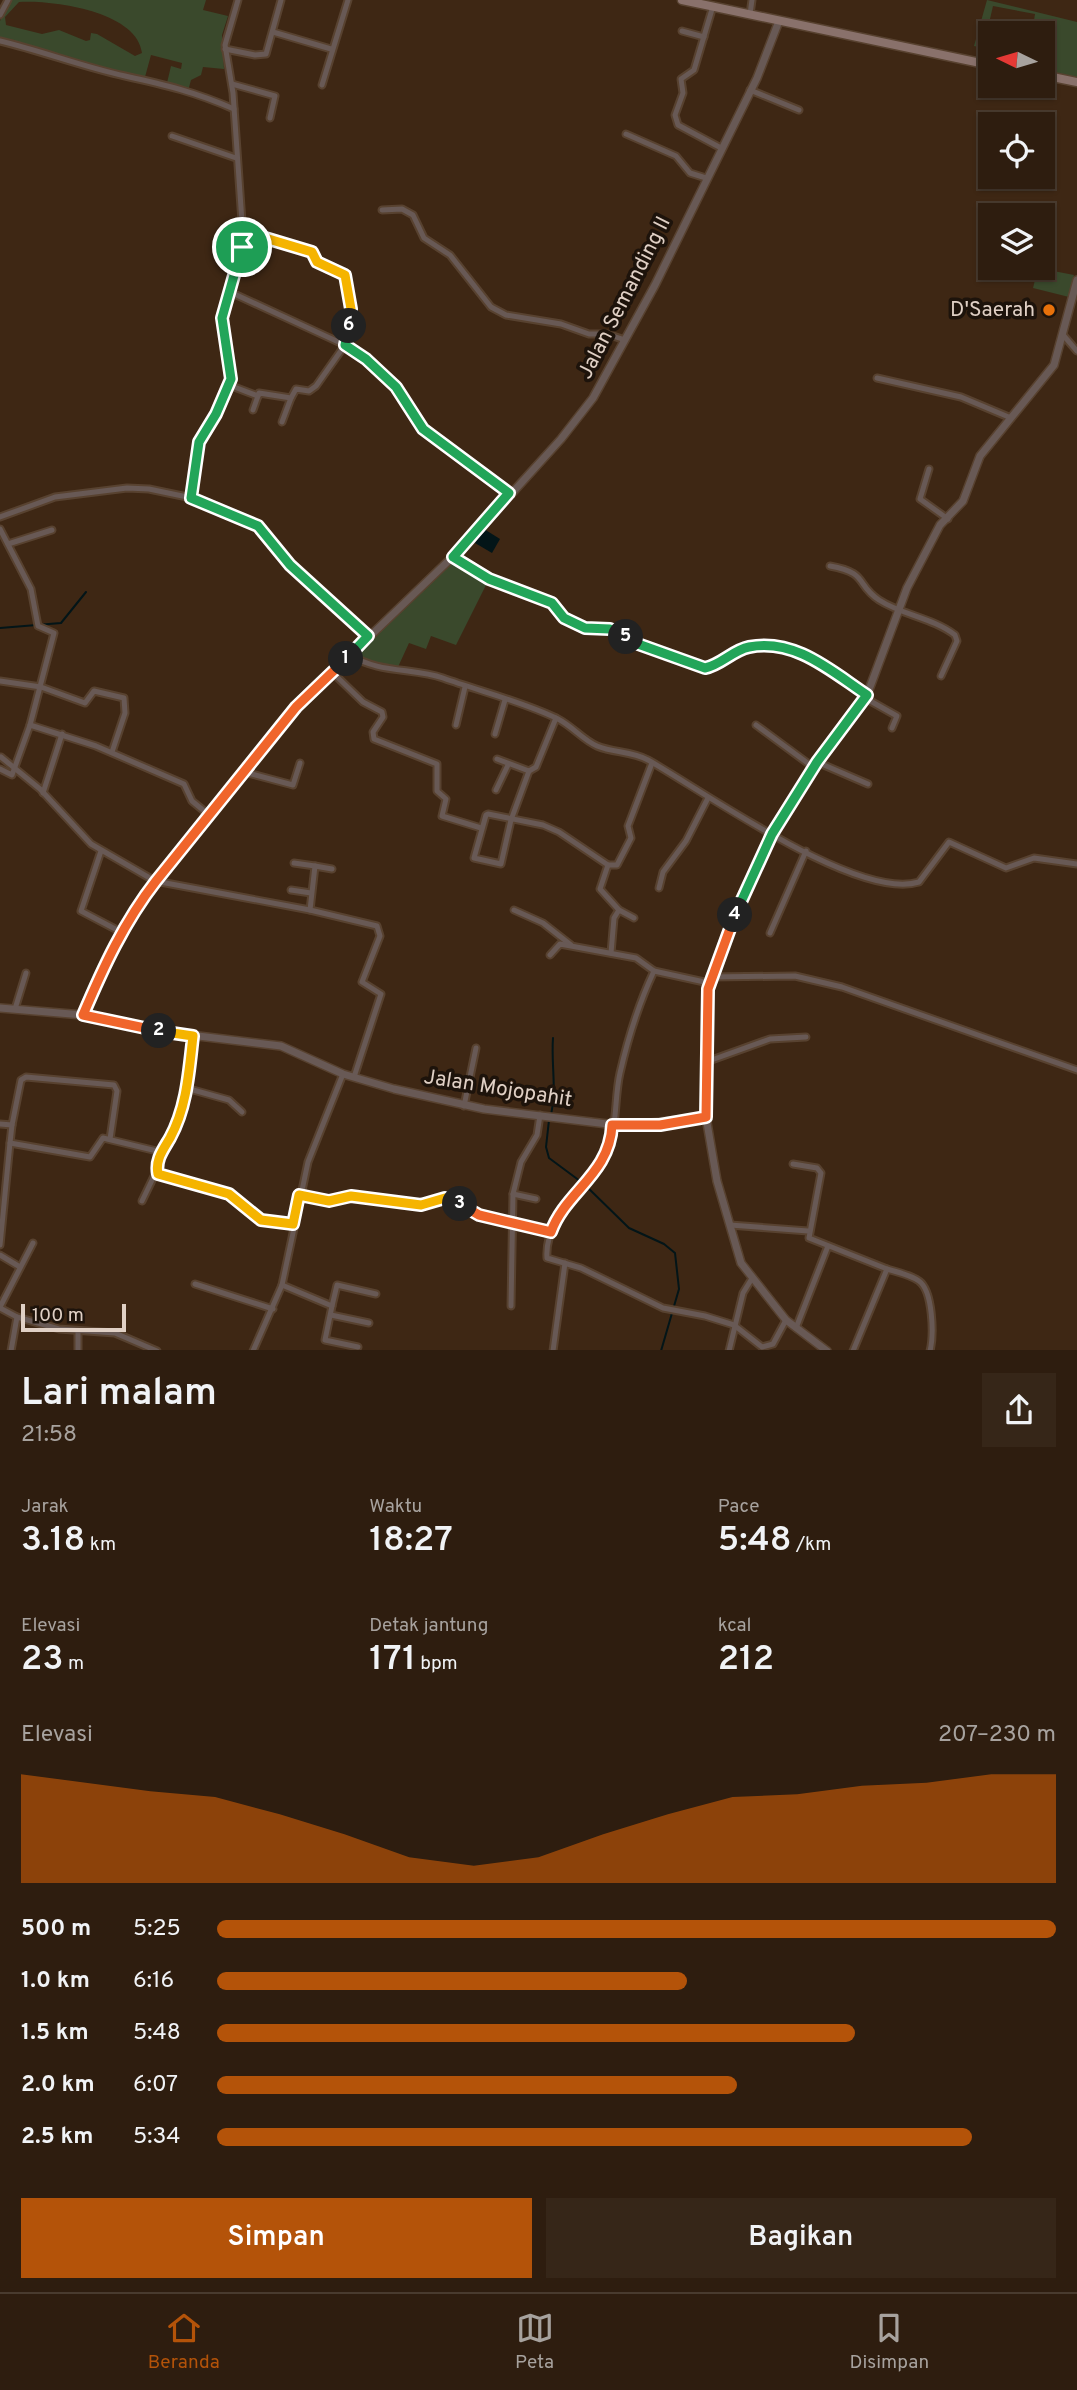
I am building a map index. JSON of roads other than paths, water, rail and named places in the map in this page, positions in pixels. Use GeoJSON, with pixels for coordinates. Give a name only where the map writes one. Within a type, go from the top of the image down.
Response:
{"type":"FeatureCollection","features":[{"type":"Feature","properties":{"kind":"main road"},"geometry":{"type":"LineString","coordinates":[[682,0],[978,62]]}},
{"type":"Feature","properties":{"kind":"main road"},"geometry":{"type":"LineString","coordinates":[[1055,77],[1077,82]]}},
{"type":"Feature","properties":{"kind":"street"},"geometry":{"type":"LineString","coordinates":[[0,15],[8,0]]}},
{"type":"Feature","properties":{"kind":"street"},"geometry":{"type":"LineString","coordinates":[[191,498],[199,442],[216,414],[229,385],[231,372],[222,318],[240,259],[242,231],[232,84],[225,49],[238,0]]}},
{"type":"Feature","properties":{"kind":"street"},"geometry":{"type":"LineString","coordinates":[[225,49],[255,55],[266,54],[281,0]]}},
{"type":"Feature","properties":{"kind":"street"},"geometry":{"type":"LineString","coordinates":[[322,85],[348,0]]}},
{"type":"Feature","properties":{"kind":"street"},"geometry":{"type":"LineString","coordinates":[[750,14],[752,0]]}},
{"type":"Feature","properties":{"kind":"street"},"geometry":{"type":"LineString","coordinates":[[713,6],[694,70],[681,79],[682,93],[676,120],[677,125],[720,149]]}},
{"type":"Feature","properties":{"kind":"street","name":"Jalan Semanding II"},"geometry":{"type":"LineString","coordinates":[[83,1015],[121,932],[156,881],[296,707],[453,557],[509,493],[548,454],[580,415],[625,341],[750,90],[779,21]]}},
{"type":"Feature","properties":{"kind":"street"},"geometry":{"type":"LineString","coordinates":[[682,31],[704,37]]}},
{"type":"Feature","properties":{"kind":"street"},"geometry":{"type":"LineString","coordinates":[[273,32],[331,50]]}},
{"type":"Feature","properties":{"kind":"street"},"geometry":{"type":"LineString","coordinates":[[0,41],[126,76],[156,80],[203,95],[234,110]]}},
{"type":"Feature","properties":{"kind":"street"},"geometry":{"type":"LineString","coordinates":[[232,84],[275,96],[270,118]]}},
{"type":"Feature","properties":{"kind":"street"},"geometry":{"type":"LineString","coordinates":[[750,90],[799,110]]}},
{"type":"Feature","properties":{"kind":"street"},"geometry":{"type":"LineString","coordinates":[[626,134],[677,156],[690,173],[705,178]]}},
{"type":"Feature","properties":{"kind":"street"},"geometry":{"type":"LineString","coordinates":[[172,136],[236,158]]}},
{"type":"Feature","properties":{"kind":"street"},"geometry":{"type":"LineString","coordinates":[[382,210],[402,209],[413,215],[424,238],[450,255],[491,307],[500,313],[561,324],[589,334],[607,334],[625,341]]}},
{"type":"Feature","properties":{"kind":"street"},"geometry":{"type":"LineString","coordinates":[[242,231],[312,252],[317,262],[345,275],[351,309],[345,345],[316,386],[309,391],[296,389],[282,422]]}},
{"type":"Feature","properties":{"kind":"street"},"geometry":{"type":"LineString","coordinates":[[827,1350],[786,1320],[751,1280],[741,1263],[717,1181],[706,1117],[710,980],[772,834],[815,764],[866,697],[899,608],[915,571],[934,543],[940,525],[963,501],[980,456],[1045,378],[1064,337],[1074,306],[1077,280]]}},
{"type":"Feature","properties":{"kind":"street"},"geometry":{"type":"LineString","coordinates":[[230,292],[345,345],[366,359],[396,387],[423,429],[509,493]]}},
{"type":"Feature","properties":{"kind":"street"},"geometry":{"type":"LineString","coordinates":[[1064,337],[1077,351]]}},
{"type":"Feature","properties":{"kind":"street"},"geometry":{"type":"LineString","coordinates":[[877,378],[961,397],[1011,418]]}},
{"type":"Feature","properties":{"kind":"street"},"geometry":{"type":"LineString","coordinates":[[229,385],[258,396]]}},
{"type":"Feature","properties":{"kind":"street"},"geometry":{"type":"LineString","coordinates":[[253,410],[259,393],[290,398]]}},
{"type":"Feature","properties":{"kind":"street"},"geometry":{"type":"LineString","coordinates":[[929,469],[920,499],[948,519]]}},
{"type":"Feature","properties":{"kind":"street"},"geometry":{"type":"LineString","coordinates":[[0,517],[55,497],[127,488],[149,489],[191,498],[258,526],[290,565],[368,636]]}},
{"type":"Feature","properties":{"kind":"street"},"geometry":{"type":"LineString","coordinates":[[0,529],[32,589],[37,623],[54,634],[30,725],[12,775],[0,769]]}},
{"type":"Feature","properties":{"kind":"street"},"geometry":{"type":"LineString","coordinates":[[8,544],[52,530]]}},
{"type":"Feature","properties":{"kind":"street"},"geometry":{"type":"LineString","coordinates":[[453,557],[489,579],[552,603],[564,618],[585,628],[620,632],[638,644],[693,665],[708,667],[747,647],[783,647],[814,660],[897,716],[892,728]]}},
{"type":"Feature","properties":{"kind":"street"},"geometry":{"type":"LineString","coordinates":[[830,566],[855,573],[876,597],[956,635],[957,641],[941,676]]}},
{"type":"Feature","properties":{"kind":"street"},"geometry":{"type":"LineString","coordinates":[[351,654],[366,663],[434,676],[556,718],[596,745],[631,753],[652,763],[772,834],[870,879],[914,884],[923,879],[949,842],[1006,868],[1034,858],[1077,864]]}},
{"type":"Feature","properties":{"kind":"street"},"geometry":{"type":"LineString","coordinates":[[332,672],[363,702],[382,712],[383,719],[373,732],[374,739],[438,765],[437,791],[446,799],[442,816],[481,828]]}},
{"type":"Feature","properties":{"kind":"street"},"geometry":{"type":"LineString","coordinates":[[0,681],[41,687],[85,703],[94,691],[124,698],[125,713],[112,752]]}},
{"type":"Feature","properties":{"kind":"street"},"geometry":{"type":"LineString","coordinates":[[456,725],[465,687]]}},
{"type":"Feature","properties":{"kind":"street"},"geometry":{"type":"LineString","coordinates":[[495,734],[505,700]]}},
{"type":"Feature","properties":{"kind":"street"},"geometry":{"type":"LineString","coordinates":[[556,718],[538,765],[529,771],[511,820],[500,864],[474,858],[481,828],[488,814],[511,820],[543,825],[559,832],[608,865],[617,865],[631,838],[628,826],[652,763]]}},
{"type":"Feature","properties":{"kind":"street"},"geometry":{"type":"LineString","coordinates":[[30,725],[112,752],[186,785],[192,801],[209,815]]}},
{"type":"Feature","properties":{"kind":"street"},"geometry":{"type":"LineString","coordinates":[[756,725],[815,764],[869,784]]}},
{"type":"Feature","properties":{"kind":"street"},"geometry":{"type":"LineString","coordinates":[[43,793],[62,734]]}},
{"type":"Feature","properties":{"kind":"street"},"geometry":{"type":"LineString","coordinates":[[1,757],[43,793],[82,835],[101,851],[156,881],[179,888],[310,910],[377,926],[380,932],[362,982],[382,994],[354,1077]]}},
{"type":"Feature","properties":{"kind":"street"},"geometry":{"type":"LineString","coordinates":[[497,759],[529,771]]}},
{"type":"Feature","properties":{"kind":"street"},"geometry":{"type":"LineString","coordinates":[[244,772],[293,785],[300,763]]}},
{"type":"Feature","properties":{"kind":"street"},"geometry":{"type":"LineString","coordinates":[[496,790],[508,765]]}},
{"type":"Feature","properties":{"kind":"street"},"geometry":{"type":"LineString","coordinates":[[659,888],[663,872],[686,841],[708,798]]}},
{"type":"Feature","properties":{"kind":"street"},"geometry":{"type":"LineString","coordinates":[[101,851],[81,909],[121,932]]}},
{"type":"Feature","properties":{"kind":"street"},"geometry":{"type":"LineString","coordinates":[[770,933],[806,851]]}},
{"type":"Feature","properties":{"kind":"street"},"geometry":{"type":"LineString","coordinates":[[294,863],[332,869]]}},
{"type":"Feature","properties":{"kind":"street"},"geometry":{"type":"LineString","coordinates":[[608,865],[600,889],[619,910],[634,918]]}},
{"type":"Feature","properties":{"kind":"street"},"geometry":{"type":"LineString","coordinates":[[310,910],[315,866]]}},
{"type":"Feature","properties":{"kind":"street"},"geometry":{"type":"LineString","coordinates":[[291,890],[311,893]]}},
{"type":"Feature","properties":{"kind":"street"},"geometry":{"type":"LineString","coordinates":[[514,910],[543,923],[573,947]]}},
{"type":"Feature","properties":{"kind":"street"},"geometry":{"type":"LineString","coordinates":[[611,953],[614,918],[619,910]]}},
{"type":"Feature","properties":{"kind":"street"},"geometry":{"type":"LineString","coordinates":[[550,955],[557,944],[636,958],[654,971],[710,980],[795,976],[842,987],[1077,1070]]}},
{"type":"Feature","properties":{"kind":"street"},"geometry":{"type":"LineString","coordinates":[[654,971],[643,993],[620,1073],[606,1153],[590,1181],[554,1223],[547,1258],[600,1276],[614,1286],[636,1292],[663,1308],[734,1325],[755,1344],[767,1348],[778,1338],[786,1320]]}},
{"type":"Feature","properties":{"kind":"street"},"geometry":{"type":"LineString","coordinates":[[15,1009],[26,973]]}},
{"type":"Feature","properties":{"kind":"street","name":"Jalan Mojopahit"},"geometry":{"type":"LineString","coordinates":[[0,1008],[83,1015],[193,1036],[288,1048],[343,1074],[464,1105],[612,1125],[660,1125],[706,1117]]}},
{"type":"Feature","properties":{"kind":"street"},"geometry":{"type":"LineString","coordinates":[[142,1201],[156,1172],[161,1152],[178,1120],[186,1088],[193,1036]]}},
{"type":"Feature","properties":{"kind":"street"},"geometry":{"type":"LineString","coordinates":[[706,1062],[770,1039],[806,1037]]}},
{"type":"Feature","properties":{"kind":"street"},"geometry":{"type":"LineString","coordinates":[[464,1105],[476,1048]]}},
{"type":"Feature","properties":{"kind":"street"},"geometry":{"type":"LineString","coordinates":[[253,1350],[282,1285],[299,1195],[317,1134],[343,1074]]}},
{"type":"Feature","properties":{"kind":"street"},"geometry":{"type":"LineString","coordinates":[[0,1245],[12,1125],[21,1080],[26,1077],[114,1085],[117,1094],[110,1139]]}},
{"type":"Feature","properties":{"kind":"street"},"geometry":{"type":"LineString","coordinates":[[186,1088],[229,1100],[242,1112]]}},
{"type":"Feature","properties":{"kind":"street"},"geometry":{"type":"LineString","coordinates":[[511,1306],[513,1195],[520,1161],[535,1142],[540,1115]]}},
{"type":"Feature","properties":{"kind":"street"},"geometry":{"type":"LineString","coordinates":[[0,1124],[12,1125]]}},
{"type":"Feature","properties":{"kind":"street"},"geometry":{"type":"LineString","coordinates":[[10,1143],[90,1157],[100,1139],[110,1139],[161,1152]]}},
{"type":"Feature","properties":{"kind":"street"},"geometry":{"type":"LineString","coordinates":[[793,1164],[817,1168],[821,1173],[808,1231],[811,1239],[917,1279],[924,1286],[933,1329],[930,1350]]}},
{"type":"Feature","properties":{"kind":"street"},"geometry":{"type":"LineString","coordinates":[[156,1172],[229,1194],[261,1220],[293,1224]]}},
{"type":"Feature","properties":{"kind":"street"},"geometry":{"type":"LineString","coordinates":[[299,1195],[329,1201],[351,1196],[421,1205],[445,1198],[479,1215],[551,1232]]}},
{"type":"Feature","properties":{"kind":"street"},"geometry":{"type":"LineString","coordinates":[[513,1195],[536,1199]]}},
{"type":"Feature","properties":{"kind":"street"},"geometry":{"type":"LineString","coordinates":[[730,1225],[808,1231]]}},
{"type":"Feature","properties":{"kind":"street"},"geometry":{"type":"LineString","coordinates":[[33,1243],[0,1307],[17,1317],[78,1332],[115,1333],[157,1350]]}},
{"type":"Feature","properties":{"kind":"street"},"geometry":{"type":"LineString","coordinates":[[796,1328],[828,1246]]}},
{"type":"Feature","properties":{"kind":"street"},"geometry":{"type":"LineString","coordinates":[[0,1255],[19,1267]]}},
{"type":"Feature","properties":{"kind":"street"},"geometry":{"type":"LineString","coordinates":[[553,1350],[565,1263]]}},
{"type":"Feature","properties":{"kind":"street"},"geometry":{"type":"LineString","coordinates":[[853,1350],[887,1269]]}},
{"type":"Feature","properties":{"kind":"street"},"geometry":{"type":"LineString","coordinates":[[729,1350],[743,1293],[751,1280]]}},
{"type":"Feature","properties":{"kind":"street"},"geometry":{"type":"LineString","coordinates":[[195,1284],[273,1309]]}},
{"type":"Feature","properties":{"kind":"street"},"geometry":{"type":"LineString","coordinates":[[282,1285],[332,1306]]}},
{"type":"Feature","properties":{"kind":"street"},"geometry":{"type":"LineString","coordinates":[[358,1347],[325,1340],[337,1285],[376,1294]]}},
{"type":"Feature","properties":{"kind":"street"},"geometry":{"type":"LineString","coordinates":[[331,1315],[369,1323]]}},
{"type":"Feature","properties":{"kind":"street"},"geometry":{"type":"LineString","coordinates":[[11,1350],[17,1317]]}},
{"type":"Feature","properties":{"kind":"street"},"geometry":{"type":"LineString","coordinates":[[78,1332],[78,1350]]}},
{"type":"Feature","properties":{"kind":"waterway"},"geometry":{"type":"LineString","coordinates":[[0,628],[61,623],[86,592]]}},
{"type":"Feature","properties":{"kind":"waterway"},"geometry":{"type":"LineString","coordinates":[[551,1115],[554,1096],[553,1038]]}},
{"type":"Feature","properties":{"kind":"waterway"},"geometry":{"type":"LineString","coordinates":[[549,1120],[546,1147],[549,1158],[584,1184],[629,1228],[664,1244],[675,1253],[679,1289],[661,1350]]}},
{"type":"Feature","properties":{"kind":"place","name":"D'Saerah"},"geometry":{"type":"Point","coordinates":[1049,310]}}]}
